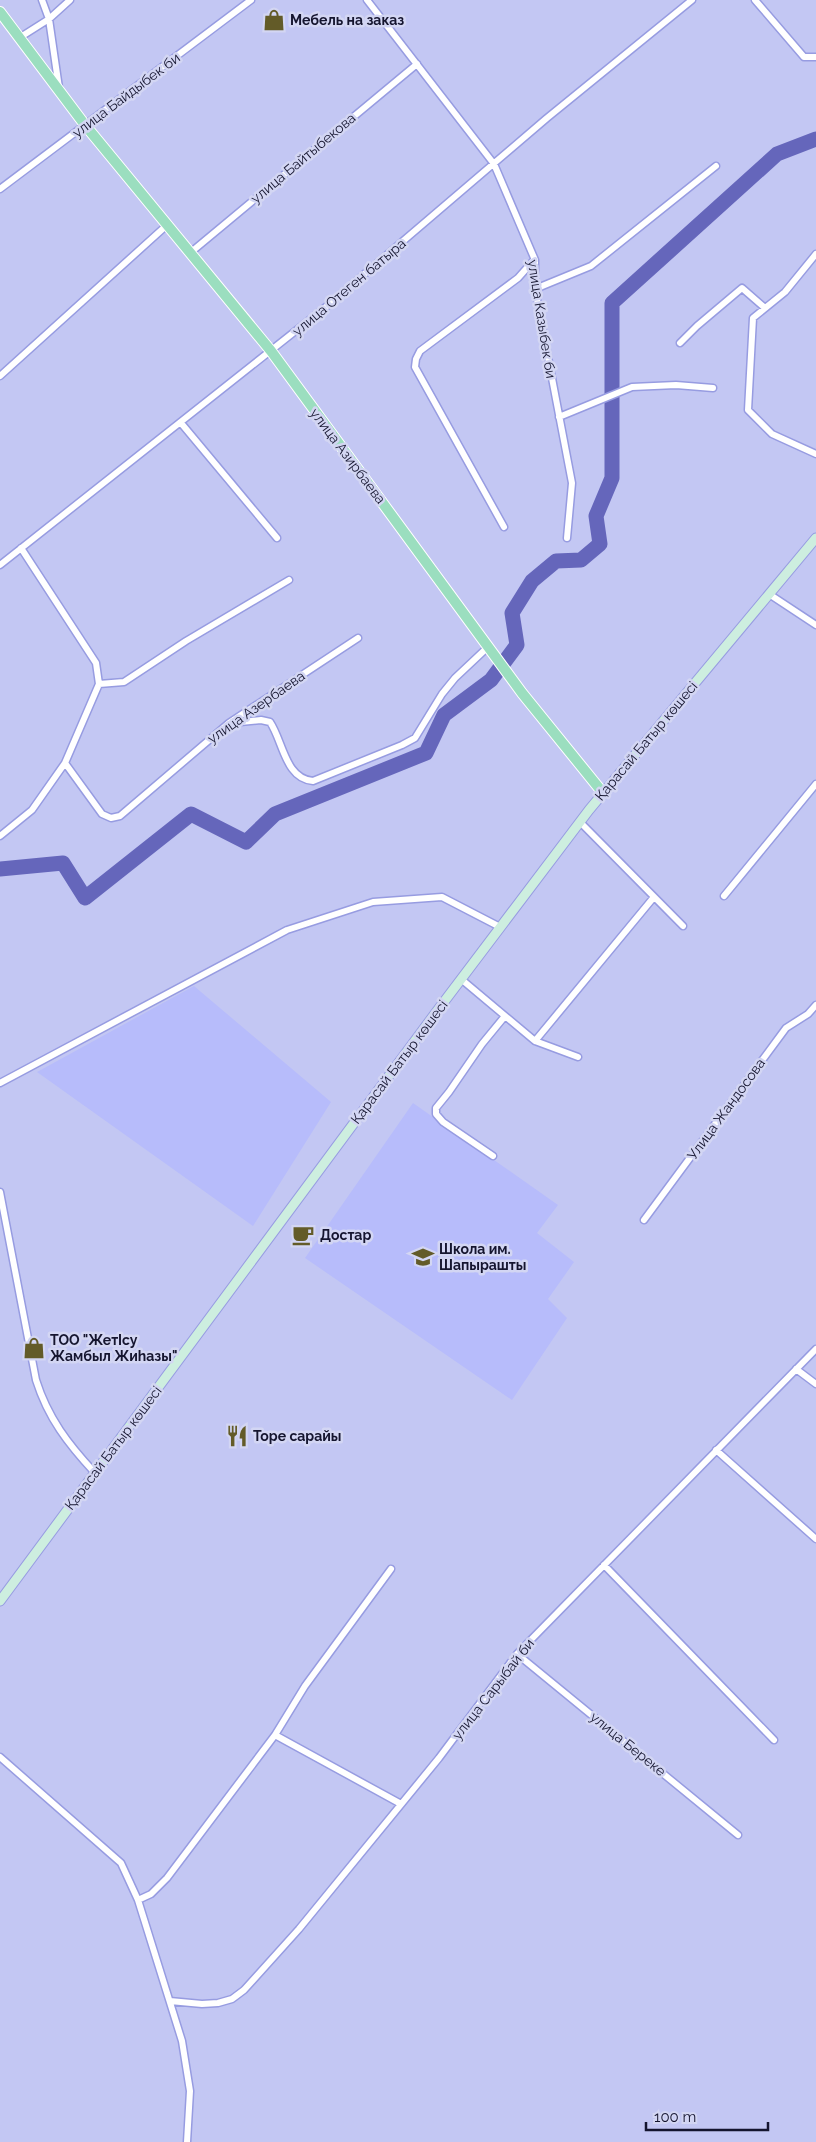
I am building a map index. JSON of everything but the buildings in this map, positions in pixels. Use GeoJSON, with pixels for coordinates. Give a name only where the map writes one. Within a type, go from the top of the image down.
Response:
{"type":"FeatureCollection","features":[{"type":"Feature","properties":{"kind":"main road"},"geometry":{"type":"LineString","coordinates":[[0,12],[85,125]]}},
{"type":"Feature","properties":{"kind":"main road","name":"улица Азирбаева"},"geometry":{"type":"LineString","coordinates":[[85,125],[271,352],[522,692],[603,793]]}},
{"type":"Feature","properties":{"kind":"main road","name":"Қарасай Батыр көшесі"},"geometry":{"type":"LineString","coordinates":[[0,1601],[461,979],[580,822],[816,538]]}},
{"type":"Feature","properties":{"kind":"street"},"geometry":{"type":"LineString","coordinates":[[42,0],[49,19],[60,92]]}},
{"type":"Feature","properties":{"kind":"street"},"geometry":{"type":"LineString","coordinates":[[19,38],[49,19],[70,0]]}},
{"type":"Feature","properties":{"kind":"street","name":"улица Байдыбек би"},"geometry":{"type":"LineString","coordinates":[[0,189],[251,0]]}},
{"type":"Feature","properties":{"kind":"street","name":"улица Казыбек би"},"geometry":{"type":"LineString","coordinates":[[367,0],[494,164],[535,260],[534,289],[572,483],[567,538]]}},
{"type":"Feature","properties":{"kind":"street","name":"улица Отеген батыра"},"geometry":{"type":"LineString","coordinates":[[0,565],[328,306],[494,164],[692,0]]}},
{"type":"Feature","properties":{"kind":"street"},"geometry":{"type":"LineString","coordinates":[[755,0],[804,57],[816,57]]}},
{"type":"Feature","properties":{"kind":"street","name":"улица Байтыбекова"},"geometry":{"type":"LineString","coordinates":[[190,253],[417,64]]}},
{"type":"Feature","properties":{"kind":"street"},"geometry":{"type":"LineString","coordinates":[[534,289],[591,266],[716,166]]}},
{"type":"Feature","properties":{"kind":"street"},"geometry":{"type":"LineString","coordinates":[[0,376],[167,225]]}},
{"type":"Feature","properties":{"kind":"street"},"geometry":{"type":"LineString","coordinates":[[816,254],[785,292],[752,318],[748,410],[772,434],[816,454]]}},
{"type":"Feature","properties":{"kind":"street"},"geometry":{"type":"LineString","coordinates":[[504,527],[415,367],[420,351],[518,278],[535,260]]}},
{"type":"Feature","properties":{"kind":"street"},"geometry":{"type":"LineString","coordinates":[[680,343],[742,288],[765,308]]}},
{"type":"Feature","properties":{"kind":"street"},"geometry":{"type":"LineString","coordinates":[[559,416],[632,387],[676,385],[713,388]]}},
{"type":"Feature","properties":{"kind":"street"},"geometry":{"type":"LineString","coordinates":[[181,423],[277,538]]}},
{"type":"Feature","properties":{"kind":"street"},"geometry":{"type":"LineString","coordinates":[[0,836],[32,810],[64,763],[99,684],[96,663],[21,548]]}},
{"type":"Feature","properties":{"kind":"street"},"geometry":{"type":"LineString","coordinates":[[99,684],[124,682],[186,641],[289,580]]}},
{"type":"Feature","properties":{"kind":"street"},"geometry":{"type":"LineString","coordinates":[[769,594],[816,625]]}},
{"type":"Feature","properties":{"kind":"street","name":"улица Азербаева"},"geometry":{"type":"LineString","coordinates":[[64,763],[102,814],[111,818],[120,816],[228,723],[358,638]]}},
{"type":"Feature","properties":{"kind":"street"},"geometry":{"type":"LineString","coordinates":[[228,723],[261,720],[270,722],[284,754],[296,774],[303,780],[313,781],[415,738],[442,694],[455,678],[492,649]]}},
{"type":"Feature","properties":{"kind":"street"},"geometry":{"type":"LineString","coordinates":[[724,896],[816,784]]}},
{"type":"Feature","properties":{"kind":"street"},"geometry":{"type":"LineString","coordinates":[[580,822],[683,926]]}},
{"type":"Feature","properties":{"kind":"street"},"geometry":{"type":"LineString","coordinates":[[0,1083],[287,930],[373,902],[442,897],[500,927]]}},
{"type":"Feature","properties":{"kind":"street"},"geometry":{"type":"LineString","coordinates":[[535,1041],[654,897]]}},
{"type":"Feature","properties":{"kind":"street"},"geometry":{"type":"LineString","coordinates":[[461,979],[535,1041],[578,1057]]}},
{"type":"Feature","properties":{"kind":"street","name":"Улица Жандосова"},"geometry":{"type":"LineString","coordinates":[[644,1220],[786,1028],[808,1014],[816,1005]]}},
{"type":"Feature","properties":{"kind":"street"},"geometry":{"type":"LineString","coordinates":[[493,1156],[443,1122],[436,1114],[436,1108],[454,1086],[482,1044],[505,1016]]}},
{"type":"Feature","properties":{"kind":"street"},"geometry":{"type":"LineString","coordinates":[[0,1192],[36,1380],[44,1403],[70,1446],[95,1472]]}},
{"type":"Feature","properties":{"kind":"street","name":"улица Сарыбай би"},"geometry":{"type":"LineString","coordinates":[[170,2001],[202,2004],[218,2003],[232,1999],[244,1990],[299,1929],[439,1758],[517,1654],[816,1349]]}},
{"type":"Feature","properties":{"kind":"street"},"geometry":{"type":"LineString","coordinates":[[796,1369],[816,1384]]}},
{"type":"Feature","properties":{"kind":"street"},"geometry":{"type":"LineString","coordinates":[[716,1450],[816,1539]]}},
{"type":"Feature","properties":{"kind":"street"},"geometry":{"type":"LineString","coordinates":[[604,1565],[774,1740]]}},
{"type":"Feature","properties":{"kind":"street"},"geometry":{"type":"LineString","coordinates":[[138,1900],[151,1894],[167,1878],[275,1735],[305,1686],[391,1569]]}},
{"type":"Feature","properties":{"kind":"street","name":"улица Береке"},"geometry":{"type":"LineString","coordinates":[[517,1654],[738,1835]]}},
{"type":"Feature","properties":{"kind":"street"},"geometry":{"type":"LineString","coordinates":[[275,1735],[401,1804]]}},
{"type":"Feature","properties":{"kind":"street"},"geometry":{"type":"LineString","coordinates":[[0,1757],[121,1863],[138,1900],[182,2041],[190,2091],[187,2142]]}},
{"type":"Feature","properties":{"kind":"shaded area"},"geometry":{"type":"Polygon","coordinates":[[[194,986],[331,1102],[253,1226],[37,1072],[194,986]]]}},
{"type":"Feature","properties":{"kind":"shaded area"},"geometry":{"type":"Polygon","coordinates":[[[413,1103],[558,1205],[537,1233],[574,1262],[548,1299],[567,1318],[512,1400],[305,1258],[413,1103]]]}},
{"type":"Feature","properties":{"kind":"waterway"},"geometry":{"type":"LineString","coordinates":[[0,869],[63,863],[85,898],[191,814],[246,842],[275,814],[426,753],[444,715],[491,680],[517,645],[512,613],[532,581],[556,561],[581,560],[600,544],[596,516],[612,478],[612,303],[777,154],[816,139]]}},
{"type":"Feature","properties":{"kind":"place","name":"Мебель на заказ"},"geometry":{"type":"Point","coordinates":[274,20]}},
{"type":"Feature","properties":{"kind":"place","name":"Достар"},"geometry":{"type":"Point","coordinates":[303,1235]}},
{"type":"Feature","properties":{"kind":"place","name":"Школа им. Шапырашты"},"geometry":{"type":"Point","coordinates":[423,1257]}},
{"type":"Feature","properties":{"kind":"place","name":"ТОО \"ЖетIсу Жамбыл Жиhазы\""},"geometry":{"type":"Point","coordinates":[34,1348]}},
{"type":"Feature","properties":{"kind":"place","name":"Торе сарайы"},"geometry":{"type":"Point","coordinates":[237,1436]}}]}
